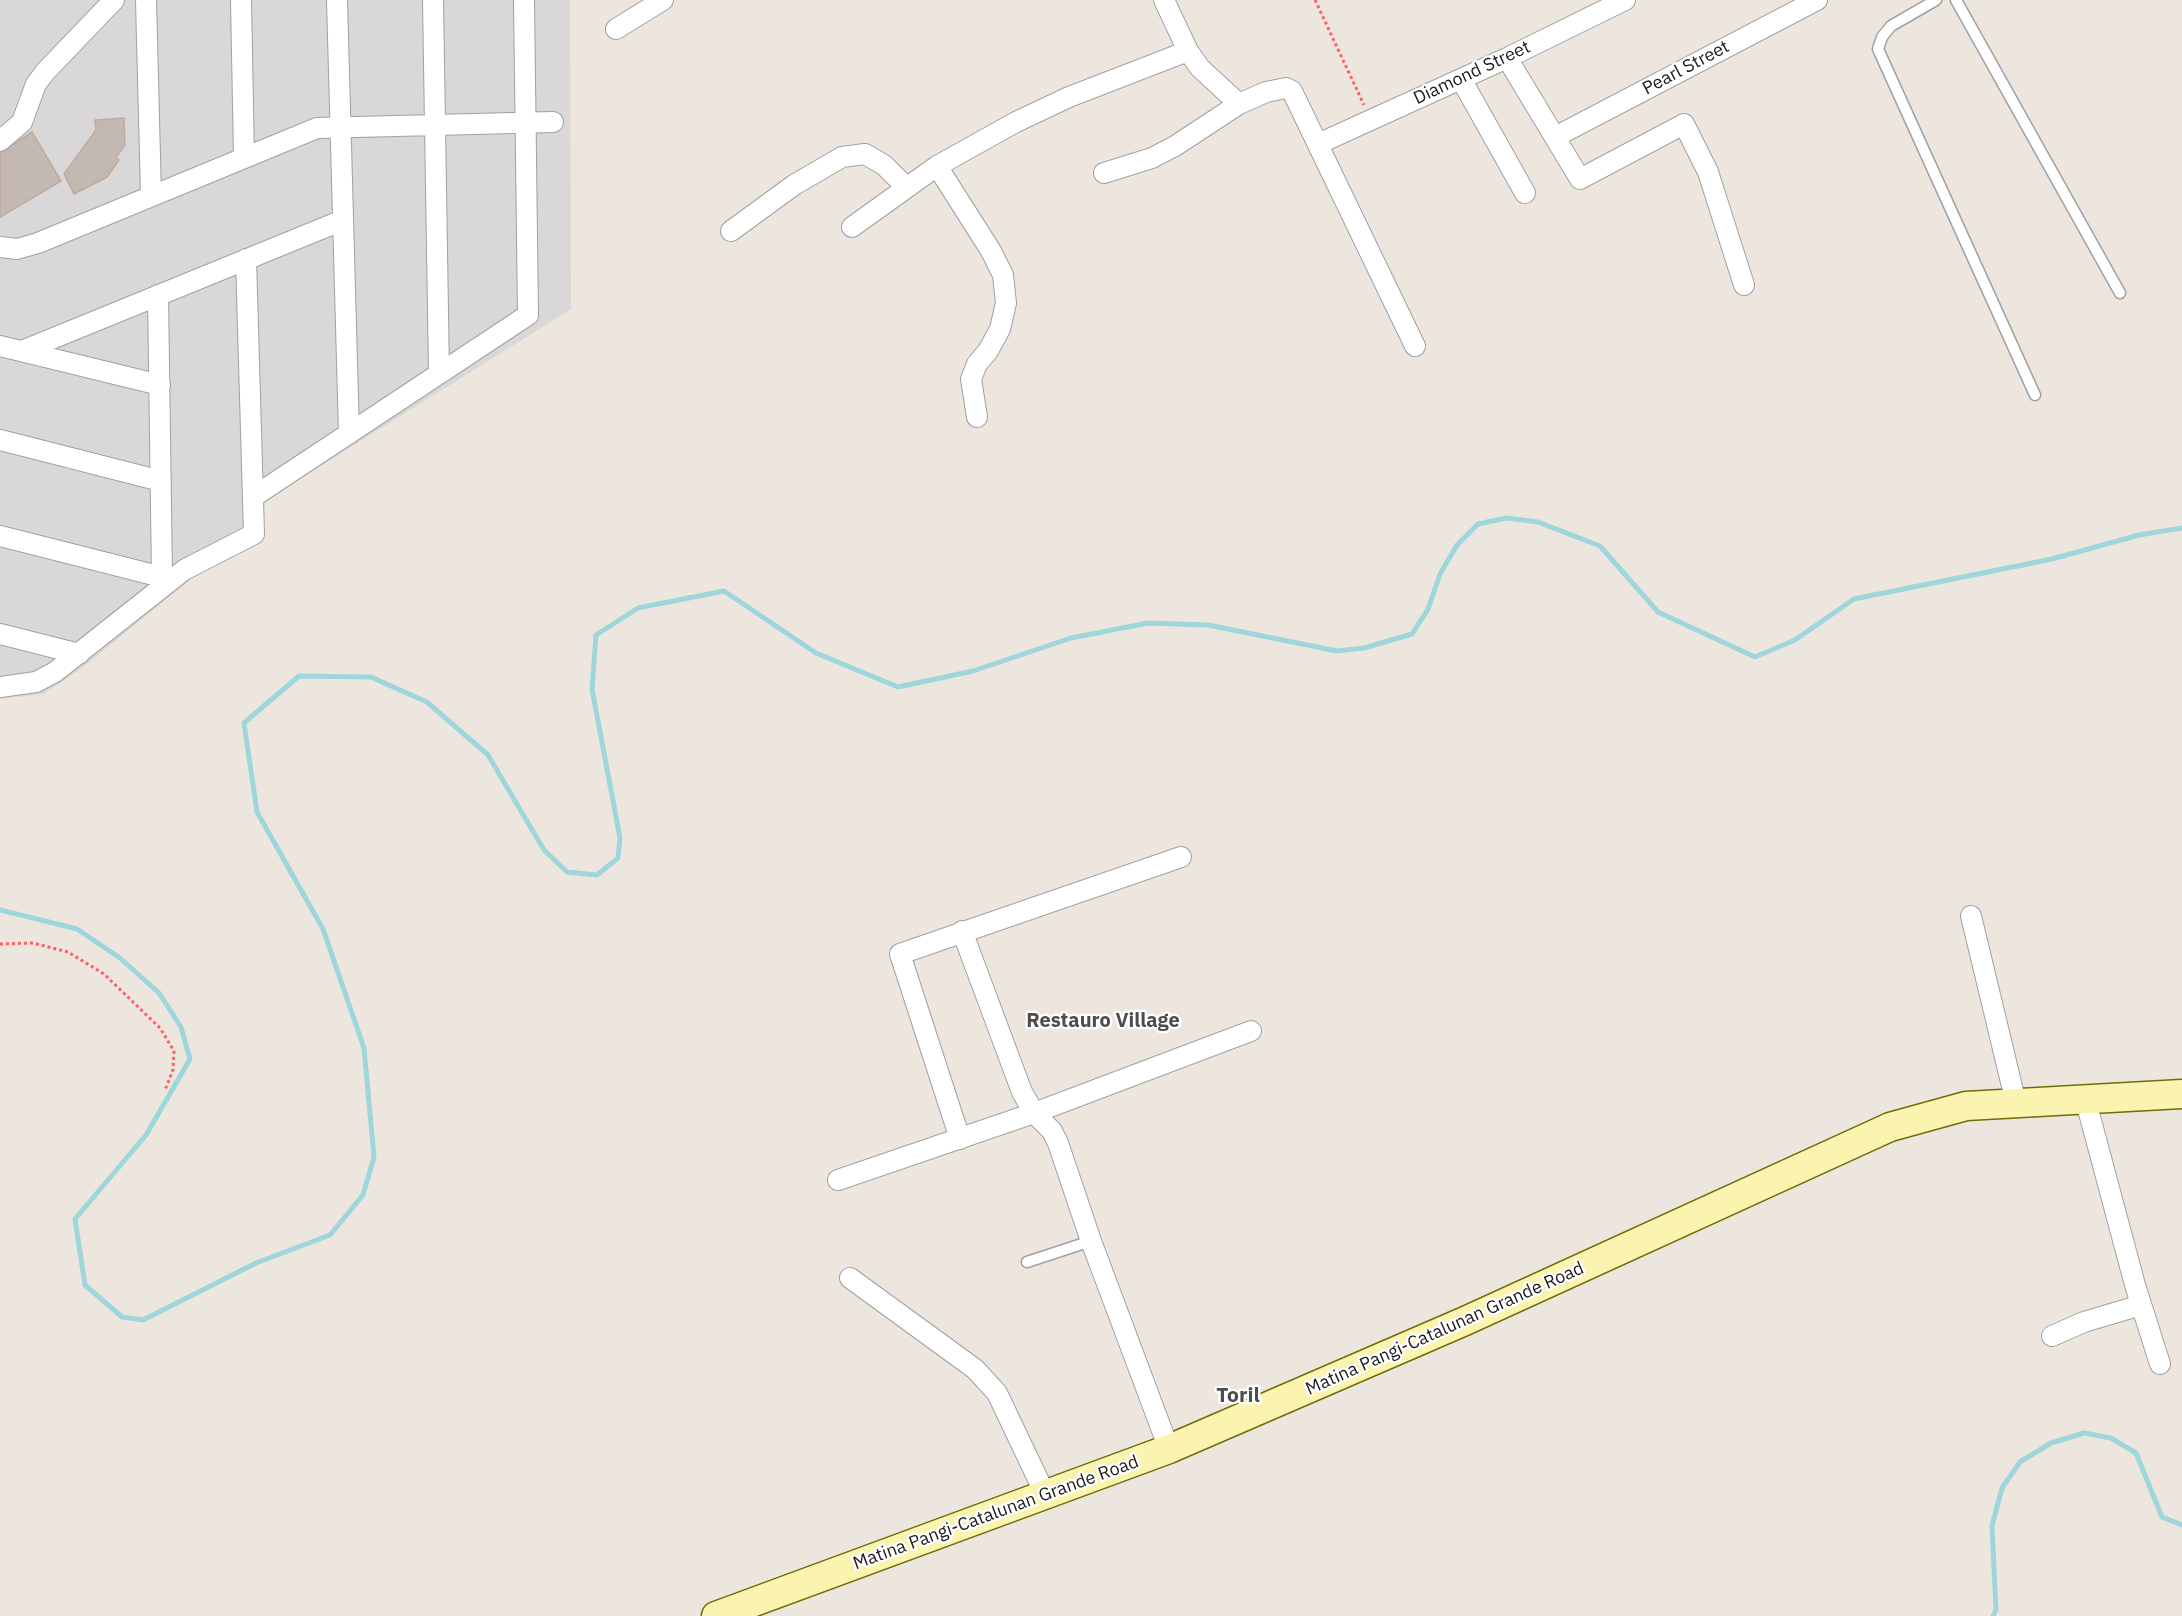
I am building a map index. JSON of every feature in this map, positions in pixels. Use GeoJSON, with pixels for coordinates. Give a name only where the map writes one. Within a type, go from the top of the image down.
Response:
{"type":"FeatureCollection","features":[{"type":"Feature","properties":{"kind":"street"},"geometry":{"type":"LineString","coordinates":[[0,141],[22,122],[36,84],[45,72],[114,0]]}},
{"type":"Feature","properties":{"kind":"street"},"geometry":{"type":"LineString","coordinates":[[146,0],[151,196]]}},
{"type":"Feature","properties":{"kind":"street"},"geometry":{"type":"LineString","coordinates":[[241,0],[244,158]]}},
{"type":"Feature","properties":{"kind":"street"},"geometry":{"type":"LineString","coordinates":[[337,0],[349,434]]}},
{"type":"Feature","properties":{"kind":"street"},"geometry":{"type":"LineString","coordinates":[[433,0],[440,374]]}},
{"type":"Feature","properties":{"kind":"street"},"geometry":{"type":"LineString","coordinates":[[253,497],[528,315],[524,0]]}},
{"type":"Feature","properties":{"kind":"street"},"geometry":{"type":"LineString","coordinates":[[616,29],[663,0]]}},
{"type":"Feature","properties":{"kind":"street"},"geometry":{"type":"LineString","coordinates":[[1164,0],[1188,51],[1212,82],[1239,104]]}},
{"type":"Feature","properties":{"kind":"street","name":"Diamond Street"},"geometry":{"type":"LineString","coordinates":[[1318,144],[1507,58],[1625,0]]}},
{"type":"Feature","properties":{"kind":"street","name":"Pearl Street"},"geometry":{"type":"LineString","coordinates":[[1555,137],[1816,0]]}},
{"type":"Feature","properties":{"kind":"street"},"geometry":{"type":"LineString","coordinates":[[852,227],[906,187],[977,142],[1058,102],[1188,51]]}},
{"type":"Feature","properties":{"kind":"street"},"geometry":{"type":"LineString","coordinates":[[1507,58],[1581,179],[1684,124],[1708,172],[1744,285]]}},
{"type":"Feature","properties":{"kind":"street"},"geometry":{"type":"LineString","coordinates":[[1461,79],[1525,193]]}},
{"type":"Feature","properties":{"kind":"street"},"geometry":{"type":"LineString","coordinates":[[1104,173],[1152,158],[1176,146],[1239,104],[1278,88],[1292,91],[1415,346]]}},
{"type":"Feature","properties":{"kind":"street"},"geometry":{"type":"LineString","coordinates":[[0,247],[26,247],[309,130],[341,127],[553,122]]}},
{"type":"Feature","properties":{"kind":"street"},"geometry":{"type":"LineString","coordinates":[[731,231],[794,185],[842,157],[865,154],[884,165],[906,187]]}},
{"type":"Feature","properties":{"kind":"street"},"geometry":{"type":"LineString","coordinates":[[937,166],[991,251],[1003,275],[1006,303],[1000,329],[988,351],[977,364],[971,379],[977,417]]}},
{"type":"Feature","properties":{"kind":"street"},"geometry":{"type":"LineString","coordinates":[[22,351],[343,220]]}},
{"type":"Feature","properties":{"kind":"street"},"geometry":{"type":"LineString","coordinates":[[0,687],[36,682],[55,672],[165,580],[254,534],[246,259]]}},
{"type":"Feature","properties":{"kind":"street"},"geometry":{"type":"LineString","coordinates":[[158,296],[165,580]]}},
{"type":"Feature","properties":{"kind":"street"},"geometry":{"type":"LineString","coordinates":[[0,346],[160,385]]}},
{"type":"Feature","properties":{"kind":"street"},"geometry":{"type":"LineString","coordinates":[[0,440],[161,481]]}},
{"type":"Feature","properties":{"kind":"street"},"geometry":{"type":"LineString","coordinates":[[0,536],[165,580]]}},
{"type":"Feature","properties":{"kind":"street"},"geometry":{"type":"LineString","coordinates":[[0,634],[79,654]]}},
{"type":"Feature","properties":{"kind":"street"},"geometry":{"type":"LineString","coordinates":[[960,1138],[900,954],[1181,857]]}},
{"type":"Feature","properties":{"kind":"street"},"geometry":{"type":"LineString","coordinates":[[1971,916],[2016,1103]]}},
{"type":"Feature","properties":{"kind":"street"},"geometry":{"type":"LineString","coordinates":[[962,931],[1022,1092],[1034,1113],[1052,1131],[1058,1143],[1091,1241],[1169,1449]]}},
{"type":"Feature","properties":{"kind":"street"},"geometry":{"type":"LineString","coordinates":[[838,1180],[1034,1113],[1251,1031]]}},
{"type":"Feature","properties":{"kind":"street","name":"Matina Pangi-Catalunan Grande Road"},"geometry":{"type":"LineString","coordinates":[[716,1616],[1169,1449],[1465,1321],[1890,1127],[1965,1106],[2182,1094]]}},
{"type":"Feature","properties":{"kind":"street"},"geometry":{"type":"LineString","coordinates":[[2085,1098],[2141,1305],[2160,1364]]}},
{"type":"Feature","properties":{"kind":"street"},"geometry":{"type":"LineString","coordinates":[[850,1278],[975,1369],[997,1394],[1046,1496]]}},
{"type":"Feature","properties":{"kind":"street"},"geometry":{"type":"LineString","coordinates":[[2052,1336],[2084,1322],[2141,1305]]}},
{"type":"Feature","properties":{"kind":"lane"},"geometry":{"type":"LineString","coordinates":[[1936,0],[1891,26],[1882,37],[1878,49],[2035,395]]}},
{"type":"Feature","properties":{"kind":"lane"},"geometry":{"type":"LineString","coordinates":[[1956,0],[2120,293]]}},
{"type":"Feature","properties":{"kind":"lane"},"geometry":{"type":"LineString","coordinates":[[1028,1262],[1091,1241]]}},
{"type":"Feature","properties":{"kind":"path"},"geometry":{"type":"LineString","coordinates":[[1315,0],[1371,120]]}},
{"type":"Feature","properties":{"kind":"path"},"geometry":{"type":"LineString","coordinates":[[0,944],[33,943],[68,952],[104,975],[160,1028],[174,1051],[173,1070],[165,1090]]}},
{"type":"Feature","properties":{"kind":"shaded area"},"geometry":{"type":"Polygon","coordinates":[[[0,0],[570,0],[571,309],[265,501],[259,542],[208,565],[82,668],[44,694],[0,699],[0,0]]]}},
{"type":"Feature","properties":{"kind":"building"},"geometry":{"type":"Polygon","coordinates":[[[124,118],[125,145],[116,157],[119,160],[107,177],[74,194],[64,174],[96,130],[95,120],[124,118]]]}},
{"type":"Feature","properties":{"kind":"building"},"geometry":{"type":"Polygon","coordinates":[[[32,132],[61,181],[0,217],[0,153],[32,132]]]}},
{"type":"Feature","properties":{"kind":"waterway"},"geometry":{"type":"LineString","coordinates":[[0,910],[77,929],[120,958],[159,993],[181,1027],[190,1059],[146,1135],[75,1219],[85,1285],[122,1317],[143,1320],[256,1263],[330,1235],[363,1195],[374,1157],[364,1048],[323,929],[257,812],[244,723],[299,676],[371,677],[427,702],[488,755],[544,850],[567,872],[597,875],[618,858],[620,838],[592,689],[596,635],[638,608],[724,591],[816,653],[898,687],[973,671],[1071,638],[1148,623],[1208,625],[1337,651],[1364,648],[1412,634],[1428,609],[1440,574],[1457,545],[1478,524],[1506,518],[1538,522],[1600,546],[1658,612],[1755,657],[1795,640],[1854,599],[2052,559],[2139,535],[2182,528]]}},
{"type":"Feature","properties":{"kind":"waterway"},"geometry":{"type":"LineString","coordinates":[[1993,1616],[1996,1610],[1992,1526],[2002,1488],[2020,1462],[2051,1443],[2084,1433],[2111,1438],[2136,1453],[2162,1517],[2182,1525]]}},
{"type":"Feature","properties":{"kind":"district","name":"Restauro Village"},"geometry":{"type":"Point","coordinates":[1103,1021]}},
{"type":"Feature","properties":{"kind":"district","name":"Toril"},"geometry":{"type":"Point","coordinates":[1238,1396]}}]}
